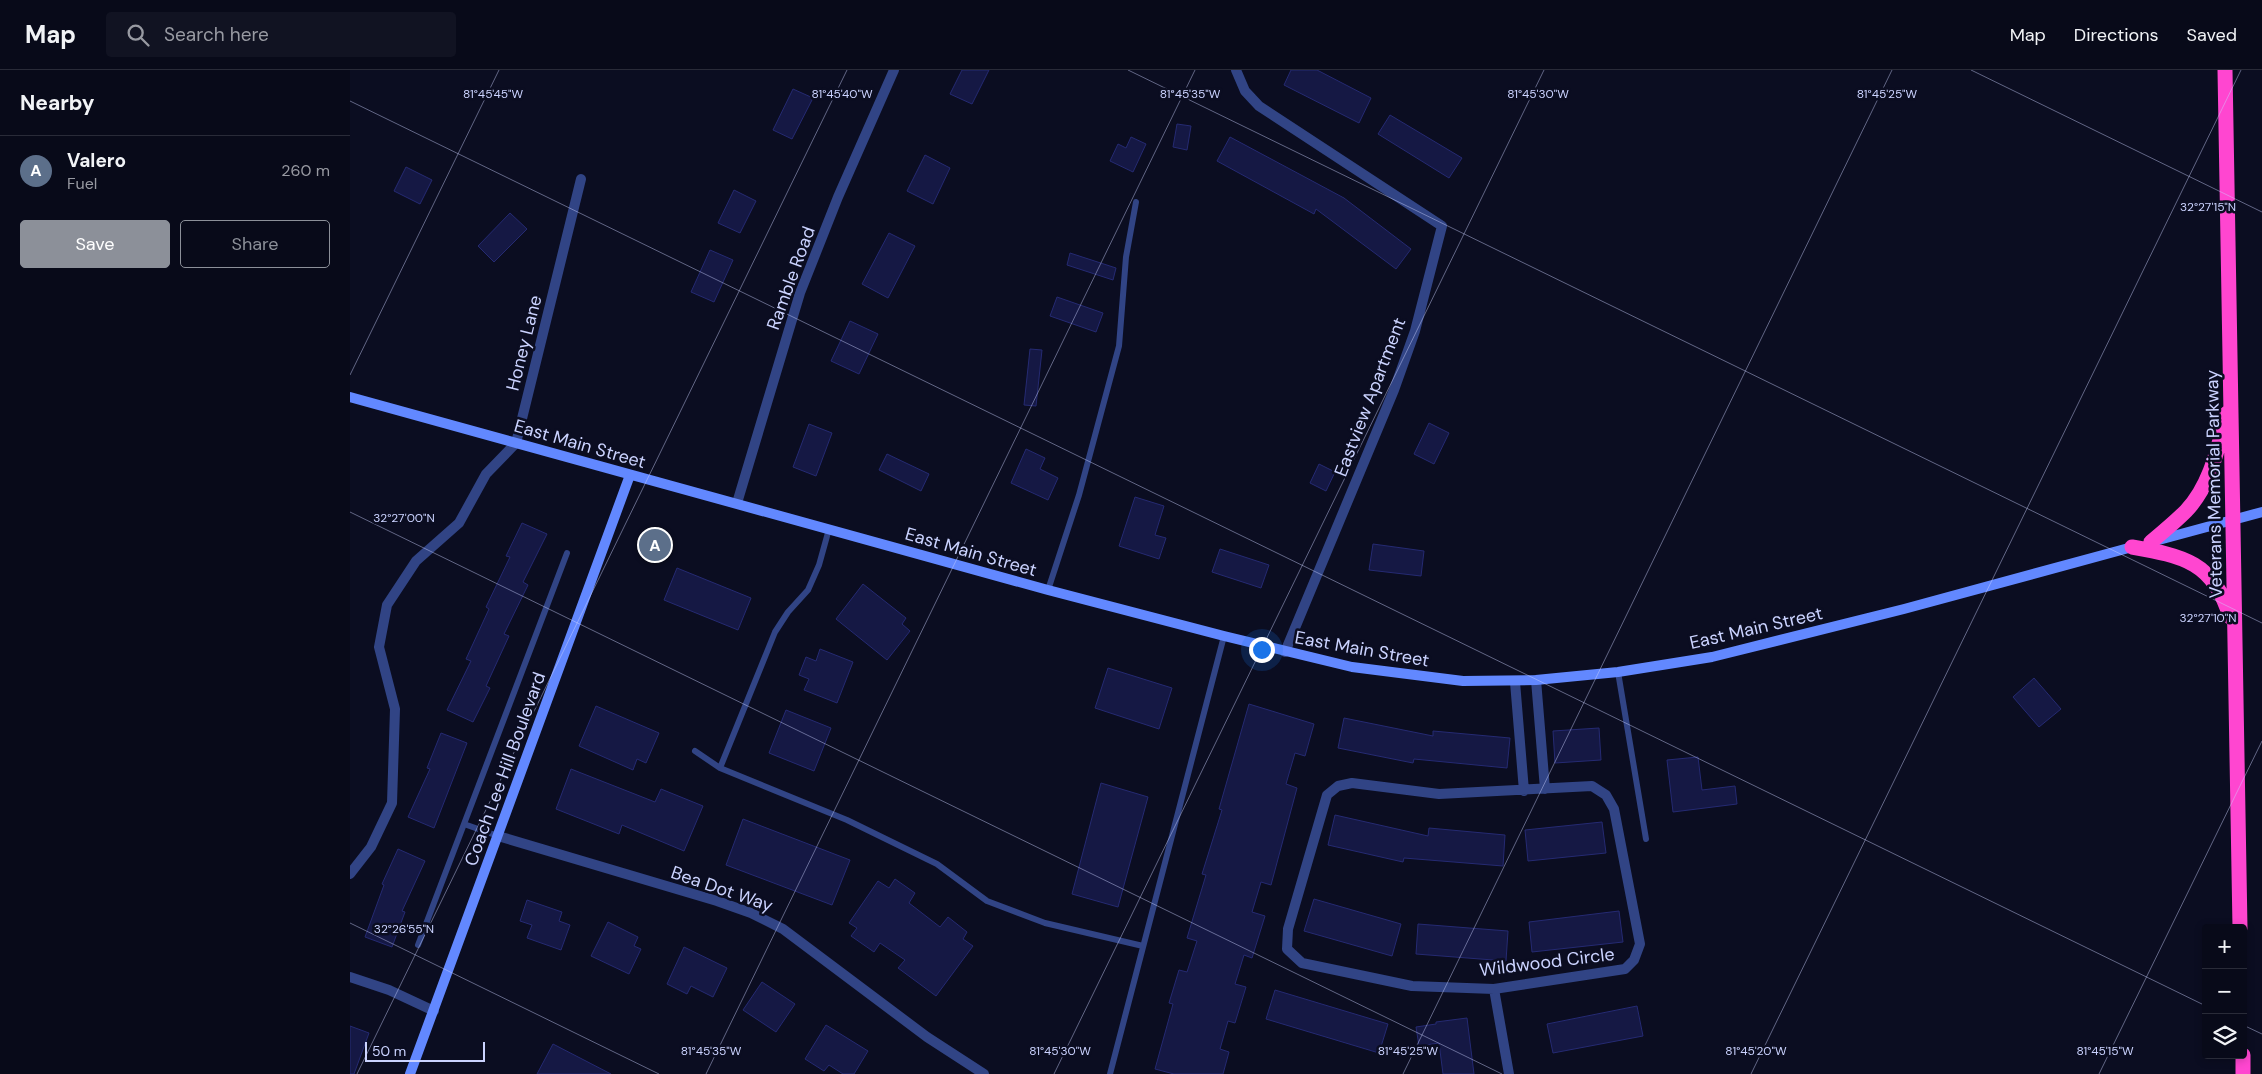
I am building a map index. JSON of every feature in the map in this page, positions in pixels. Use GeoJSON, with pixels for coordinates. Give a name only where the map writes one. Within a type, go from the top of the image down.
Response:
{"type":"FeatureCollection","features":[{"type":"Feature","properties":{"kind":"highway","name":"Veterans Memorial Parkway"},"geometry":{"type":"LineString","coordinates":[[2226,70],[2240,924]]}},
{"type":"Feature","properties":{"kind":"highway"},"geometry":{"type":"LineString","coordinates":[[2152,542],[2186,511],[2201,492],[2213,464],[2231,397]]}},
{"type":"Feature","properties":{"kind":"highway"},"geometry":{"type":"LineString","coordinates":[[2132,547],[2172,554],[2205,571],[2224,599],[2236,637]]}},
{"type":"Feature","properties":{"kind":"highway"},"geometry":{"type":"LineString","coordinates":[[2243,1059],[2243,1074]]}},
{"type":"Feature","properties":{"kind":"main road","name":"East Main Street"},"geometry":{"type":"LineString","coordinates":[[350,397],[1048,590],[1285,652],[1399,675],[1463,681],[1514,682],[1536,680],[1618,672],[1712,657],[1904,609],[2262,512]]}},
{"type":"Feature","properties":{"kind":"main road","name":"Coach Lee Hill Boulevard"},"geometry":{"type":"LineString","coordinates":[[410,1074],[630,475]]}},
{"type":"Feature","properties":{"kind":"street","name":"Ramble Road"},"geometry":{"type":"LineString","coordinates":[[737,503],[800,293],[838,197],[894,70]]}},
{"type":"Feature","properties":{"kind":"street","name":"Eastview Apartment"},"geometry":{"type":"LineString","coordinates":[[1236,70],[1244,92],[1259,106],[1442,226],[1415,331],[1394,390],[1285,652]]}},
{"type":"Feature","properties":{"kind":"street","name":"Honey Lane"},"geometry":{"type":"LineString","coordinates":[[516,443],[581,179]]}},
{"type":"Feature","properties":{"kind":"street"},"geometry":{"type":"LineString","coordinates":[[350,874],[371,847],[392,803],[395,709],[379,647],[386,606],[416,561],[459,523],[486,474],[516,443]]}},
{"type":"Feature","properties":{"kind":"street"},"geometry":{"type":"LineString","coordinates":[[1536,680],[1545,789]]}},
{"type":"Feature","properties":{"kind":"street"},"geometry":{"type":"LineString","coordinates":[[1514,682],[1524,791]]}},
{"type":"Feature","properties":{"kind":"street","name":"Wildwood Circle"},"geometry":{"type":"LineString","coordinates":[[1352,783],[1439,794],[1545,789],[1592,786],[1606,795],[1614,809],[1640,944],[1634,960],[1625,970],[1494,989],[1412,986],[1302,963],[1287,949],[1288,929],[1327,795],[1338,786],[1352,783]]}},
{"type":"Feature","properties":{"kind":"street","name":"Bea Dot Way"},"geometry":{"type":"LineString","coordinates":[[498,836],[717,901],[750,913],[783,929],[926,1037],[984,1074]]}},
{"type":"Feature","properties":{"kind":"street"},"geometry":{"type":"LineString","coordinates":[[350,978],[389,990],[434,1011]]}},
{"type":"Feature","properties":{"kind":"street"},"geometry":{"type":"LineString","coordinates":[[1494,989],[1509,1074]]}},
{"type":"Feature","properties":{"kind":"lane"},"geometry":{"type":"LineString","coordinates":[[1048,590],[1079,495],[1119,346],[1126,256],[1136,202]]}},
{"type":"Feature","properties":{"kind":"lane"},"geometry":{"type":"LineString","coordinates":[[720,768],[776,632],[788,612],[808,590],[819,564],[829,529]]}},
{"type":"Feature","properties":{"kind":"lane"},"geometry":{"type":"LineString","coordinates":[[418,945],[567,553]]}},
{"type":"Feature","properties":{"kind":"lane"},"geometry":{"type":"LineString","coordinates":[[1110,1074],[1224,636]]}},
{"type":"Feature","properties":{"kind":"lane"},"geometry":{"type":"LineString","coordinates":[[1618,672],[1646,839]]}},
{"type":"Feature","properties":{"kind":"lane"},"geometry":{"type":"LineString","coordinates":[[695,751],[720,768],[847,820],[937,864],[987,901],[1045,923],[1143,946]]}},
{"type":"Feature","properties":{"kind":"lane"},"geometry":{"type":"LineString","coordinates":[[464,824],[498,836]]}},
{"type":"Feature","properties":{"kind":"building"},"geometry":{"type":"Polygon","coordinates":[[[962,70],[989,70],[972,104],[950,94],[962,70]]]}},
{"type":"Feature","properties":{"kind":"building"},"geometry":{"type":"Polygon","coordinates":[[[1291,70],[1317,70],[1371,98],[1359,123],[1284,85],[1291,70]]]}},
{"type":"Feature","properties":{"kind":"building"},"geometry":{"type":"Polygon","coordinates":[[[793,89],[813,98],[792,139],[773,130],[793,89]]]}},
{"type":"Feature","properties":{"kind":"building"},"geometry":{"type":"Polygon","coordinates":[[[1390,115],[1462,158],[1449,178],[1378,134],[1390,115]]]}},
{"type":"Feature","properties":{"kind":"building"},"geometry":{"type":"Polygon","coordinates":[[[1177,124],[1191,126],[1187,150],[1173,147],[1177,124]]]}},
{"type":"Feature","properties":{"kind":"building"},"geometry":{"type":"Polygon","coordinates":[[[1131,137],[1146,144],[1133,172],[1110,161],[1118,144],[1126,148],[1131,137]]]}},
{"type":"Feature","properties":{"kind":"building"},"geometry":{"type":"Polygon","coordinates":[[[1230,137],[1344,198],[1411,249],[1396,269],[1316,209],[1314,214],[1217,161],[1230,137]]]}},
{"type":"Feature","properties":{"kind":"building"},"geometry":{"type":"Polygon","coordinates":[[[925,155],[950,168],[933,204],[907,191],[925,155]]]}},
{"type":"Feature","properties":{"kind":"building"},"geometry":{"type":"Polygon","coordinates":[[[406,167],[432,180],[420,204],[394,191],[406,167]]]}},
{"type":"Feature","properties":{"kind":"building"},"geometry":{"type":"Polygon","coordinates":[[[734,190],[756,201],[740,233],[718,223],[734,190]]]}},
{"type":"Feature","properties":{"kind":"building"},"geometry":{"type":"Polygon","coordinates":[[[510,213],[527,229],[494,262],[478,246],[510,213]]]}},
{"type":"Feature","properties":{"kind":"building"},"geometry":{"type":"Polygon","coordinates":[[[889,233],[915,246],[888,298],[862,284],[889,233]]]}},
{"type":"Feature","properties":{"kind":"building"},"geometry":{"type":"Polygon","coordinates":[[[710,250],[733,260],[714,302],[691,292],[710,250]]]}},
{"type":"Feature","properties":{"kind":"building"},"geometry":{"type":"Polygon","coordinates":[[[1070,253],[1116,268],[1113,280],[1067,265],[1070,253]]]}},
{"type":"Feature","properties":{"kind":"building"},"geometry":{"type":"Polygon","coordinates":[[[1057,297],[1103,313],[1096,332],[1050,316],[1057,297]]]}},
{"type":"Feature","properties":{"kind":"building"},"geometry":{"type":"Polygon","coordinates":[[[850,321],[878,334],[859,374],[831,361],[850,321]]]}},
{"type":"Feature","properties":{"kind":"building"},"geometry":{"type":"Polygon","coordinates":[[[1030,349],[1042,350],[1036,406],[1024,405],[1030,349]]]}},
{"type":"Feature","properties":{"kind":"building"},"geometry":{"type":"Polygon","coordinates":[[[1429,423],[1449,433],[1434,464],[1414,454],[1429,423]]]}},
{"type":"Feature","properties":{"kind":"building"},"geometry":{"type":"Polygon","coordinates":[[[809,424],[832,433],[816,476],[793,467],[809,424]]]}},
{"type":"Feature","properties":{"kind":"building"},"geometry":{"type":"Polygon","coordinates":[[[1026,449],[1045,458],[1040,469],[1058,478],[1048,500],[1011,483],[1026,449]]]}},
{"type":"Feature","properties":{"kind":"building"},"geometry":{"type":"Polygon","coordinates":[[[887,454],[929,474],[921,491],[879,470],[887,454]]]}},
{"type":"Feature","properties":{"kind":"building"},"geometry":{"type":"Polygon","coordinates":[[[1319,464],[1335,472],[1326,491],[1310,483],[1319,464]]]}},
{"type":"Feature","properties":{"kind":"building"},"geometry":{"type":"Polygon","coordinates":[[[1135,497],[1164,506],[1155,535],[1166,538],[1159,559],[1119,546],[1135,497]]]}},
{"type":"Feature","properties":{"kind":"building"},"geometry":{"type":"Polygon","coordinates":[[[522,523],[547,534],[523,582],[528,585],[504,634],[509,636],[486,686],[490,688],[473,722],[447,710],[471,661],[466,659],[489,609],[486,607],[510,557],[506,556],[522,523]]]}},
{"type":"Feature","properties":{"kind":"building"},"geometry":{"type":"Polygon","coordinates":[[[662,532],[670,546],[652,557],[643,543],[662,532]]]}},
{"type":"Feature","properties":{"kind":"building"},"geometry":{"type":"Polygon","coordinates":[[[1373,544],[1424,551],[1421,576],[1369,570],[1373,544]]]}},
{"type":"Feature","properties":{"kind":"building"},"geometry":{"type":"Polygon","coordinates":[[[1220,549],[1269,565],[1261,588],[1212,572],[1220,549]]]}},
{"type":"Feature","properties":{"kind":"building"},"geometry":{"type":"Polygon","coordinates":[[[677,568],[751,598],[738,630],[664,600],[677,568]]]}},
{"type":"Feature","properties":{"kind":"building"},"geometry":{"type":"Polygon","coordinates":[[[863,584],[906,618],[902,624],[910,631],[887,660],[836,619],[863,584]]]}},
{"type":"Feature","properties":{"kind":"building"},"geometry":{"type":"Polygon","coordinates":[[[820,649],[853,662],[837,703],[804,690],[809,679],[799,675],[806,657],[816,661],[820,649]]]}},
{"type":"Feature","properties":{"kind":"building"},"geometry":{"type":"Polygon","coordinates":[[[1108,668],[1172,688],[1159,729],[1095,708],[1108,668]]]}},
{"type":"Feature","properties":{"kind":"building"},"geometry":{"type":"Polygon","coordinates":[[[2034,678],[2061,709],[2039,727],[2013,697],[2034,678]]]}},
{"type":"Feature","properties":{"kind":"building"},"geometry":{"type":"Polygon","coordinates":[[[1249,704],[1314,724],[1305,756],[1295,753],[1286,784],[1297,788],[1271,885],[1261,882],[1252,912],[1265,916],[1252,958],[1244,955],[1235,984],[1246,987],[1235,1023],[1228,1021],[1220,1049],[1229,1052],[1223,1074],[1174,1074],[1155,1069],[1173,1004],[1169,1003],[1179,970],[1187,972],[1197,941],[1187,938],[1206,875],[1202,874],[1222,810],[1219,809],[1249,704]]]}},
{"type":"Feature","properties":{"kind":"building"},"geometry":{"type":"Polygon","coordinates":[[[596,706],[659,733],[646,763],[637,759],[633,770],[579,746],[596,706]]]}},
{"type":"Feature","properties":{"kind":"building"},"geometry":{"type":"Polygon","coordinates":[[[786,710],[831,728],[814,771],[769,753],[786,710]]]}},
{"type":"Feature","properties":{"kind":"building"},"geometry":{"type":"Polygon","coordinates":[[[1344,718],[1433,736],[1433,731],[1510,738],[1507,768],[1414,759],[1413,763],[1338,748],[1344,718]]]}},
{"type":"Feature","properties":{"kind":"building"},"geometry":{"type":"Polygon","coordinates":[[[1599,728],[1601,760],[1555,763],[1553,731],[1599,728]]]}},
{"type":"Feature","properties":{"kind":"building"},"geometry":{"type":"Polygon","coordinates":[[[441,733],[467,743],[434,828],[408,817],[430,769],[427,768],[441,733]]]}},
{"type":"Feature","properties":{"kind":"building"},"geometry":{"type":"Polygon","coordinates":[[[1698,757],[1702,790],[1735,786],[1737,804],[1673,812],[1667,760],[1698,757]]]}},
{"type":"Feature","properties":{"kind":"building"},"geometry":{"type":"Polygon","coordinates":[[[571,769],[655,802],[661,789],[703,806],[684,851],[622,825],[619,834],[556,809],[571,769]]]}},
{"type":"Feature","properties":{"kind":"building"},"geometry":{"type":"Polygon","coordinates":[[[1101,783],[1148,797],[1118,907],[1072,894],[1101,783]]]}},
{"type":"Feature","properties":{"kind":"building"},"geometry":{"type":"Polygon","coordinates":[[[1335,815],[1428,836],[1429,828],[1505,835],[1503,866],[1404,858],[1403,862],[1328,845],[1335,815]]]}},
{"type":"Feature","properties":{"kind":"building"},"geometry":{"type":"Polygon","coordinates":[[[743,819],[850,860],[832,905],[726,865],[743,819]]]}},
{"type":"Feature","properties":{"kind":"building"},"geometry":{"type":"Polygon","coordinates":[[[1602,822],[1606,853],[1528,861],[1525,830],[1602,822]]]}},
{"type":"Feature","properties":{"kind":"building"},"geometry":{"type":"Polygon","coordinates":[[[398,849],[425,861],[402,911],[405,912],[392,947],[365,937],[384,885],[382,884],[398,849]]]}},
{"type":"Feature","properties":{"kind":"building"},"geometry":{"type":"Polygon","coordinates":[[[895,879],[915,893],[909,903],[940,927],[948,917],[967,932],[963,939],[973,946],[936,996],[898,968],[905,960],[880,943],[874,952],[851,936],[857,928],[849,923],[878,881],[889,888],[895,879]]]}},
{"type":"Feature","properties":{"kind":"building"},"geometry":{"type":"Polygon","coordinates":[[[1314,899],[1401,924],[1392,956],[1304,931],[1314,899]]]}},
{"type":"Feature","properties":{"kind":"building"},"geometry":{"type":"Polygon","coordinates":[[[527,900],[562,912],[559,921],[570,925],[561,950],[527,938],[532,925],[520,921],[527,900]]]}},
{"type":"Feature","properties":{"kind":"building"},"geometry":{"type":"Polygon","coordinates":[[[1619,911],[1623,942],[1532,952],[1529,922],[1619,911]]]}},
{"type":"Feature","properties":{"kind":"building"},"geometry":{"type":"Polygon","coordinates":[[[608,922],[638,937],[634,946],[641,949],[629,974],[591,956],[608,922]]]}},
{"type":"Feature","properties":{"kind":"building"},"geometry":{"type":"Polygon","coordinates":[[[1418,924],[1508,931],[1506,961],[1416,954],[1418,924]]]}},
{"type":"Feature","properties":{"kind":"building"},"geometry":{"type":"Polygon","coordinates":[[[684,947],[727,968],[713,997],[691,986],[687,994],[667,984],[684,947]]]}},
{"type":"Feature","properties":{"kind":"building"},"geometry":{"type":"Polygon","coordinates":[[[762,982],[795,1004],[776,1032],[743,1010],[762,982]]]}},
{"type":"Feature","properties":{"kind":"building"},"geometry":{"type":"Polygon","coordinates":[[[1275,990],[1388,1024],[1379,1053],[1266,1019],[1275,990]]]}},
{"type":"Feature","properties":{"kind":"building"},"geometry":{"type":"Polygon","coordinates":[[[1637,1006],[1643,1036],[1553,1053],[1547,1024],[1637,1006]]]}},
{"type":"Feature","properties":{"kind":"building"},"geometry":{"type":"Polygon","coordinates":[[[1467,1018],[1474,1074],[1443,1074],[1439,1043],[1419,1046],[1416,1027],[1467,1018]]]}},
{"type":"Feature","properties":{"kind":"building"},"geometry":{"type":"Polygon","coordinates":[[[826,1025],[868,1051],[854,1074],[843,1074],[829,1065],[824,1071],[805,1059],[826,1025]]]}},
{"type":"Feature","properties":{"kind":"building"},"geometry":{"type":"Polygon","coordinates":[[[350,1026],[369,1033],[354,1074],[350,1074],[350,1026]]]}},
{"type":"Feature","properties":{"kind":"building"},"geometry":{"type":"Polygon","coordinates":[[[553,1044],[611,1074],[537,1074],[553,1044]]]}},
{"type":"Feature","properties":{"kind":"place","name":"Valero"},"geometry":{"type":"Point","coordinates":[655,545]}}]}
